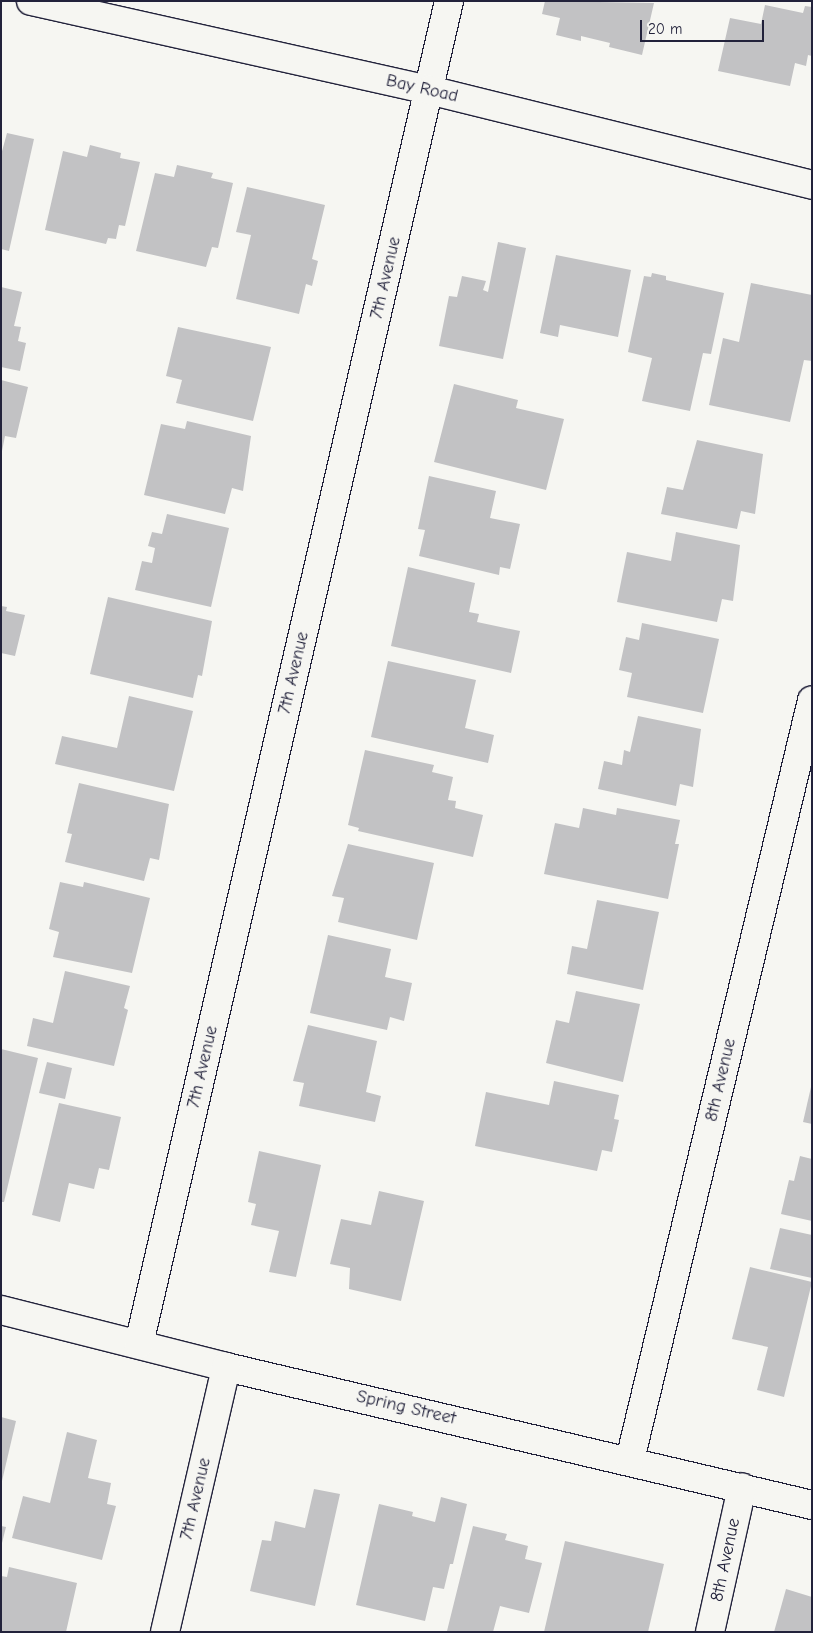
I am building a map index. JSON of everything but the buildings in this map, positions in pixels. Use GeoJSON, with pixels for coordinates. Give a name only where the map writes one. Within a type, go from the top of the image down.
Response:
{"type":"FeatureCollection","features":[{"type":"Feature","properties":{"kind":"street","name":"Bay Road"},"geometry":{"type":"LineString","coordinates":[[31,1],[430,90],[812,186]]}},
{"type":"Feature","properties":{"kind":"street","name":"7th Avenue"},"geometry":{"type":"LineString","coordinates":[[138,1344],[430,90],[448,1]]}},
{"type":"Feature","properties":{"kind":"street","name":"8th Avenue"},"geometry":{"type":"LineString","coordinates":[[630,1460],[812,700]]}},
{"type":"Feature","properties":{"kind":"street","name":"Spring Street"},"geometry":{"type":"LineString","coordinates":[[1,1310],[226,1367],[630,1460],[812,1505]]}},
{"type":"Feature","properties":{"kind":"street","name":"7th Avenue"},"geometry":{"type":"LineString","coordinates":[[166,1632],[226,1367]]}},
{"type":"Feature","properties":{"kind":"street","name":"8th Avenue"},"geometry":{"type":"LineString","coordinates":[[710,1632],[742,1488]]}}]}
